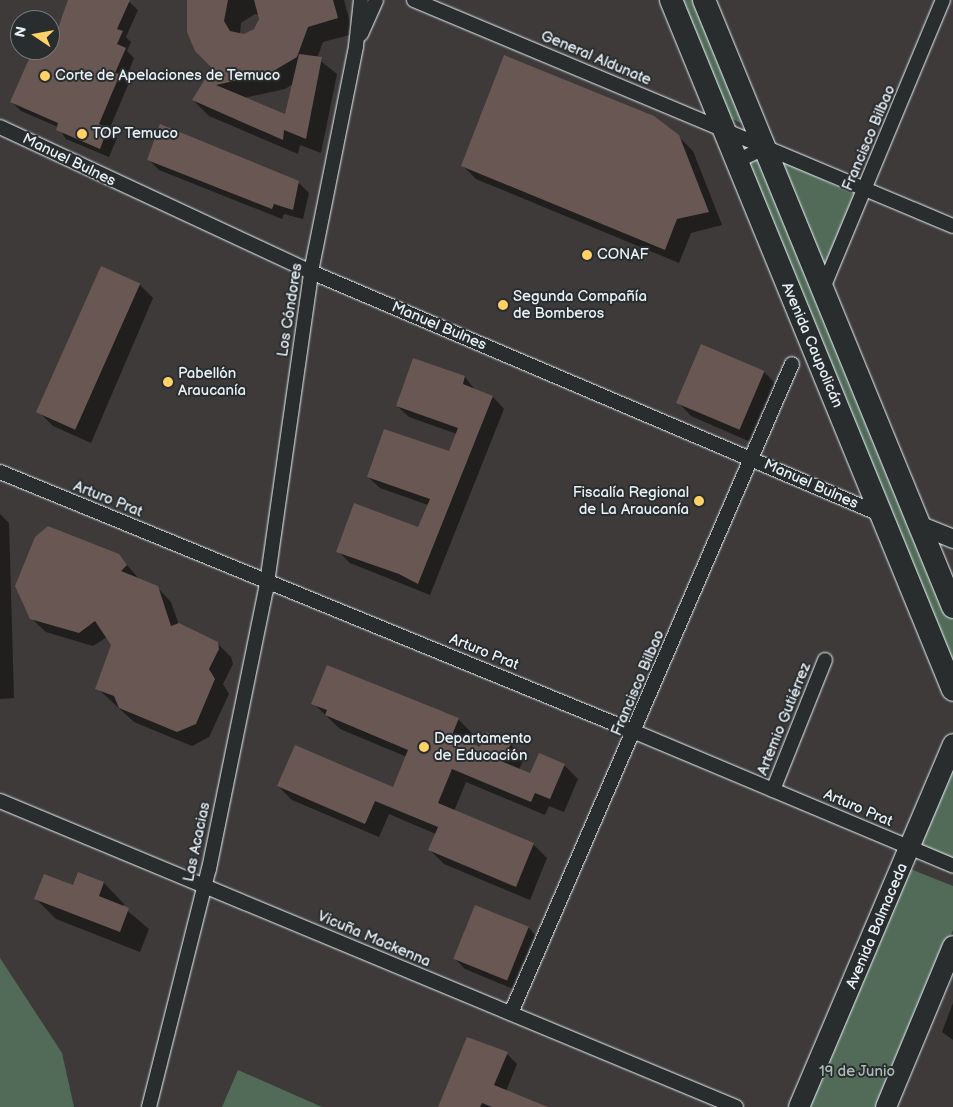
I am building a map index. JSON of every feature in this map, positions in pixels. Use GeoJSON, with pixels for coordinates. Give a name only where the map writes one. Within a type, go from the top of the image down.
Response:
{"type":"FeatureCollection","features":[{"type":"Feature","properties":{"kind":"main road","name":"Avenida Caupolicán"},"geometry":{"type":"LineString","coordinates":[[671,0],[721,128],[953,690]]}},
{"type":"Feature","properties":{"kind":"main road","name":"Avenida Caupolicán"},"geometry":{"type":"LineString","coordinates":[[704,0],[766,147],[953,607]]}},
{"type":"Feature","properties":{"kind":"main road"},"geometry":{"type":"LineString","coordinates":[[870,486],[886,504],[919,525]]}},
{"type":"Feature","properties":{"kind":"main road","name":"Avenida Balmaceda"},"geometry":{"type":"LineString","coordinates":[[799,1107],[953,744]]}},
{"type":"Feature","properties":{"kind":"main road"},"geometry":{"type":"LineString","coordinates":[[886,1107],[953,946]]}},
{"type":"Feature","properties":{"kind":"street","name":"Los Cóndores"},"geometry":{"type":"LineString","coordinates":[[267,581],[311,272],[356,46],[360,0]]}},
{"type":"Feature","properties":{"kind":"street","name":"Los Cóndores"},"geometry":{"type":"LineString","coordinates":[[356,46],[376,0]]}},
{"type":"Feature","properties":{"kind":"street","name":"General Aldunate"},"geometry":{"type":"LineString","coordinates":[[414,0],[953,226]]}},
{"type":"Feature","properties":{"kind":"street","name":"Francisco Bilbao"},"geometry":{"type":"LineString","coordinates":[[823,288],[943,0]]}},
{"type":"Feature","properties":{"kind":"street","name":"Manuel Bulnes"},"geometry":{"type":"LineString","coordinates":[[0,127],[311,272],[882,515]]}},
{"type":"Feature","properties":{"kind":"street"},"geometry":{"type":"LineString","coordinates":[[735,162],[766,147]]}},
{"type":"Feature","properties":{"kind":"street","name":"Francisco Bilbao"},"geometry":{"type":"LineString","coordinates":[[511,1013],[635,732],[792,364]]}},
{"type":"Feature","properties":{"kind":"street","name":"Arturo Prat"},"geometry":{"type":"LineString","coordinates":[[0,472],[635,732],[953,866]]}},
{"type":"Feature","properties":{"kind":"street"},"geometry":{"type":"LineString","coordinates":[[919,525],[953,539]]}},
{"type":"Feature","properties":{"kind":"street","name":"Las Acacias"},"geometry":{"type":"LineString","coordinates":[[149,1107],[204,886],[267,581]]}},
{"type":"Feature","properties":{"kind":"street","name":"Artemio Gutiérrez"},"geometry":{"type":"LineString","coordinates":[[773,790],[825,660]]}},
{"type":"Feature","properties":{"kind":"street","name":"Vicuña Mackenna"},"geometry":{"type":"LineString","coordinates":[[0,801],[736,1107]]}},
{"type":"Feature","properties":{"kind":"green space"},"geometry":{"type":"Polygon","coordinates":[[[677,0],[698,0],[750,127],[721,114],[677,0]]]}},
{"type":"Feature","properties":{"kind":"green space"},"geometry":{"type":"Polygon","coordinates":[[[762,151],[953,620],[953,675],[742,163],[762,151]]]}},
{"type":"Feature","properties":{"kind":"green space"},"geometry":{"type":"Polygon","coordinates":[[[776,158],[856,195],[823,271],[776,158]]]}},
{"type":"Feature","properties":{"kind":"green space"},"geometry":{"type":"Polygon","coordinates":[[[953,762],[953,859],[918,844],[953,762]]]}},
{"type":"Feature","properties":{"kind":"green space","name":"19 de Junio"},"geometry":{"type":"Polygon","coordinates":[[[908,868],[953,886],[953,930],[880,1107],[805,1107],[908,868]]]}},
{"type":"Feature","properties":{"kind":"green space"},"geometry":{"type":"Polygon","coordinates":[[[0,958],[62,1053],[74,1107],[0,1107],[0,958]]]}},
{"type":"Feature","properties":{"kind":"green space"},"geometry":{"type":"Polygon","coordinates":[[[238,1070],[322,1107],[222,1107],[238,1070]]]}},
{"type":"Feature","properties":{"kind":"building"},"geometry":{"type":"Polygon","coordinates":[[[68,0],[130,0],[117,29],[123,31],[117,44],[126,48],[115,73],[120,74],[99,124],[108,128],[100,149],[56,130],[58,123],[10,102],[29,60],[60,60],[60,22],[68,0]]]}},
{"type":"Feature","properties":{"kind":"building"},"geometry":{"type":"Polygon","coordinates":[[[187,0],[228,0],[224,21],[230,31],[244,34],[254,29],[259,19],[254,0],[333,0],[338,18],[308,27],[297,57],[270,73],[216,85],[285,114],[299,54],[322,57],[306,139],[284,130],[283,140],[192,100],[212,68],[195,51],[187,32],[187,0]]]}},
{"type":"Feature","properties":{"kind":"building"},"geometry":{"type":"Polygon","coordinates":[[[504,55],[654,116],[679,135],[709,212],[677,219],[665,250],[461,166],[504,55]]]}},
{"type":"Feature","properties":{"kind":"building"},"geometry":{"type":"Polygon","coordinates":[[[160,124],[299,181],[293,210],[274,204],[272,209],[147,160],[160,124]]]}},
{"type":"Feature","properties":{"kind":"building"},"geometry":{"type":"Polygon","coordinates":[[[101,266],[140,283],[75,430],[36,412],[101,266]]]}},
{"type":"Feature","properties":{"kind":"building"},"geometry":{"type":"Polygon","coordinates":[[[701,344],[765,371],[740,430],[676,403],[701,344]]]}},
{"type":"Feature","properties":{"kind":"building"},"geometry":{"type":"Polygon","coordinates":[[[413,358],[465,376],[463,384],[493,396],[418,584],[399,574],[336,552],[354,503],[418,527],[430,499],[367,477],[384,429],[449,451],[458,428],[396,406],[413,358]]]}},
{"type":"Feature","properties":{"kind":"building"},"geometry":{"type":"Polygon","coordinates":[[[48,526],[119,554],[127,565],[121,571],[158,586],[171,626],[179,623],[218,642],[219,649],[209,669],[215,679],[196,724],[177,732],[119,708],[114,696],[95,689],[111,645],[95,621],[79,633],[30,619],[15,586],[35,537],[48,526]]]}},
{"type":"Feature","properties":{"kind":"building"},"geometry":{"type":"Polygon","coordinates":[[[327,665],[459,718],[452,735],[480,747],[486,732],[511,743],[503,762],[530,773],[539,753],[565,764],[550,799],[535,793],[531,802],[452,769],[438,803],[534,843],[516,887],[428,850],[438,827],[375,801],[365,824],[277,786],[295,745],[393,787],[408,750],[325,715],[327,710],[311,704],[327,665]]]}},
{"type":"Feature","properties":{"kind":"building"},"geometry":{"type":"Polygon","coordinates":[[[78,872],[104,882],[99,896],[129,908],[120,932],[34,899],[44,874],[73,885],[78,872]]]}},
{"type":"Feature","properties":{"kind":"building"},"geometry":{"type":"Polygon","coordinates":[[[475,905],[529,927],[507,981],[453,959],[475,905]]]}},
{"type":"Feature","properties":{"kind":"building"},"geometry":{"type":"Polygon","coordinates":[[[467,1037],[508,1052],[494,1085],[548,1107],[492,1107],[482,1103],[480,1107],[438,1107],[467,1037]]]}},
{"type":"Feature","properties":{"kind":"place","name":"Corte de Apelaciones de Temuco"},"geometry":{"type":"Point","coordinates":[45,76]}},
{"type":"Feature","properties":{"kind":"place","name":"TOP Temuco"},"geometry":{"type":"Point","coordinates":[82,134]}},
{"type":"Feature","properties":{"kind":"place","name":"CONAF"},"geometry":{"type":"Point","coordinates":[587,255]}},
{"type":"Feature","properties":{"kind":"place","name":"Segunda Compañía de Bomberos"},"geometry":{"type":"Point","coordinates":[503,305]}},
{"type":"Feature","properties":{"kind":"place","name":"Pabellón Araucanía"},"geometry":{"type":"Point","coordinates":[168,382]}},
{"type":"Feature","properties":{"kind":"place","name":"Fiscalía Regional de La Araucanía"},"geometry":{"type":"Point","coordinates":[699,501]}},
{"type":"Feature","properties":{"kind":"place","name":"Departamento de Educación"},"geometry":{"type":"Point","coordinates":[424,747]}}]}
